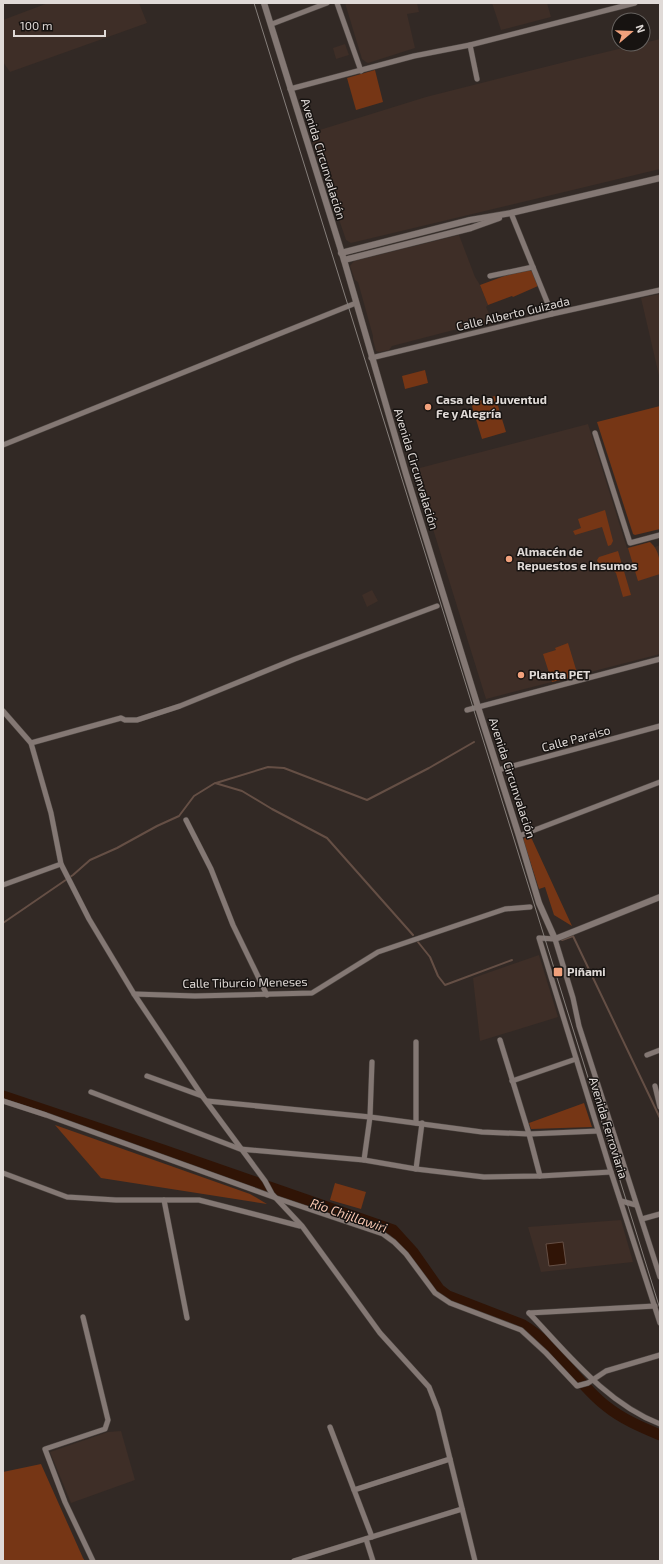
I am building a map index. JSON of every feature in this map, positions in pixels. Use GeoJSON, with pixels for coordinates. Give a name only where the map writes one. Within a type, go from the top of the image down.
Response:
{"type":"FeatureCollection","features":[{"type":"Feature","properties":{"kind":"street","name":"Avenida Circunvalación"},"geometry":{"type":"LineString","coordinates":[[264,3],[272,24],[290,89],[344,260],[371,358],[539,903],[555,939]]}},
{"type":"Feature","properties":{"kind":"street"},"geometry":{"type":"LineString","coordinates":[[272,24],[327,3]]}},
{"type":"Feature","properties":{"kind":"street"},"geometry":{"type":"LineString","coordinates":[[338,3],[361,71]]}},
{"type":"Feature","properties":{"kind":"street"},"geometry":{"type":"LineString","coordinates":[[290,89],[414,56],[470,45],[635,3]]}},
{"type":"Feature","properties":{"kind":"street"},"geometry":{"type":"LineString","coordinates":[[470,45],[477,79]]}},
{"type":"Feature","properties":{"kind":"street"},"geometry":{"type":"LineString","coordinates":[[341,252],[470,220],[511,213],[660,178]]}},
{"type":"Feature","properties":{"kind":"street"},"geometry":{"type":"LineString","coordinates":[[344,260],[471,228],[511,213]]}},
{"type":"Feature","properties":{"kind":"street"},"geometry":{"type":"LineString","coordinates":[[511,213],[552,314]]}},
{"type":"Feature","properties":{"kind":"street"},"geometry":{"type":"LineString","coordinates":[[490,276],[533,267]]}},
{"type":"Feature","properties":{"kind":"street","name":"Calle Alberto Guizada"},"geometry":{"type":"LineString","coordinates":[[371,358],[552,314],[660,290]]}},
{"type":"Feature","properties":{"kind":"street"},"geometry":{"type":"LineString","coordinates":[[3,445],[356,303]]}},
{"type":"Feature","properties":{"kind":"street"},"geometry":{"type":"LineString","coordinates":[[595,433],[630,542],[660,535]]}},
{"type":"Feature","properties":{"kind":"street"},"geometry":{"type":"LineString","coordinates":[[31,743],[121,718],[125,720],[137,720],[180,706],[295,659],[437,606]]}},
{"type":"Feature","properties":{"kind":"street"},"geometry":{"type":"LineString","coordinates":[[467,710],[660,659]]}},
{"type":"Feature","properties":{"kind":"street"},"geometry":{"type":"LineString","coordinates":[[3,711],[31,743],[51,813],[61,864],[89,919],[134,994],[203,1097],[274,1196],[302,1226],[380,1333],[429,1387],[438,1410],[475,1561]]}},
{"type":"Feature","properties":{"kind":"street","name":"Calle Paraiso"},"geometry":{"type":"LineString","coordinates":[[498,770],[660,726]]}},
{"type":"Feature","properties":{"kind":"street"},"geometry":{"type":"LineString","coordinates":[[519,836],[660,782]]}},
{"type":"Feature","properties":{"kind":"street"},"geometry":{"type":"LineString","coordinates":[[186,820],[211,869],[233,925],[268,995]]}},
{"type":"Feature","properties":{"kind":"street"},"geometry":{"type":"LineString","coordinates":[[3,885],[61,864]]}},
{"type":"Feature","properties":{"kind":"street"},"geometry":{"type":"LineString","coordinates":[[555,939],[660,897]]}},
{"type":"Feature","properties":{"kind":"street","name":"Calle Tiburcio Meneses"},"geometry":{"type":"LineString","coordinates":[[134,994],[196,996],[312,993],[378,952],[505,909],[530,907]]}},
{"type":"Feature","properties":{"kind":"street","name":"Avenida Ferroviaria"},"geometry":{"type":"LineString","coordinates":[[660,1276],[579,1026],[573,998],[555,939],[540,938],[598,1131],[660,1323]]}},
{"type":"Feature","properties":{"kind":"street"},"geometry":{"type":"LineString","coordinates":[[500,1040],[529,1134],[540,1176]]}},
{"type":"Feature","properties":{"kind":"street"},"geometry":{"type":"LineString","coordinates":[[416,1042],[416,1123]]}},
{"type":"Feature","properties":{"kind":"street"},"geometry":{"type":"LineString","coordinates":[[647,1055],[660,1050]]}},
{"type":"Feature","properties":{"kind":"street"},"geometry":{"type":"LineString","coordinates":[[512,1081],[576,1058]]}},
{"type":"Feature","properties":{"kind":"street"},"geometry":{"type":"LineString","coordinates":[[364,1160],[370,1117],[372,1062]]}},
{"type":"Feature","properties":{"kind":"street"},"geometry":{"type":"LineString","coordinates":[[147,1076],[203,1097]]}},
{"type":"Feature","properties":{"kind":"street"},"geometry":{"type":"LineString","coordinates":[[655,1086],[660,1107]]}},
{"type":"Feature","properties":{"kind":"street"},"geometry":{"type":"LineString","coordinates":[[91,1092],[240,1149],[364,1160],[416,1169],[484,1176],[540,1176],[611,1172]]}},
{"type":"Feature","properties":{"kind":"street"},"geometry":{"type":"LineString","coordinates":[[3,1100],[383,1234],[406,1254],[434,1293],[450,1304],[521,1330],[546,1353],[577,1386],[588,1383],[606,1371],[660,1355]]}},
{"type":"Feature","properties":{"kind":"street"},"geometry":{"type":"LineString","coordinates":[[207,1101],[370,1117],[482,1132],[529,1134],[598,1131]]}},
{"type":"Feature","properties":{"kind":"street"},"geometry":{"type":"LineString","coordinates":[[416,1169],[422,1123]]}},
{"type":"Feature","properties":{"kind":"street"},"geometry":{"type":"LineString","coordinates":[[3,1173],[67,1197],[116,1200],[199,1200],[302,1226]]}},
{"type":"Feature","properties":{"kind":"street"},"geometry":{"type":"LineString","coordinates":[[164,1200],[187,1318]]}},
{"type":"Feature","properties":{"kind":"street"},"geometry":{"type":"LineString","coordinates":[[621,1201],[636,1205]]}},
{"type":"Feature","properties":{"kind":"street"},"geometry":{"type":"LineString","coordinates":[[642,1219],[660,1214]]}},
{"type":"Feature","properties":{"kind":"street"},"geometry":{"type":"LineString","coordinates":[[655,1306],[529,1313],[592,1379],[619,1401],[660,1424]]}},
{"type":"Feature","properties":{"kind":"street"},"geometry":{"type":"LineString","coordinates":[[83,1317],[104,1398],[108,1420],[105,1429],[45,1449],[65,1502],[93,1561]]}},
{"type":"Feature","properties":{"kind":"street"},"geometry":{"type":"LineString","coordinates":[[330,1427],[372,1537]]}},
{"type":"Feature","properties":{"kind":"street"},"geometry":{"type":"LineString","coordinates":[[354,1490],[450,1459]]}},
{"type":"Feature","properties":{"kind":"street"},"geometry":{"type":"LineString","coordinates":[[294,1561],[307,1559],[462,1509]]}},
{"type":"Feature","properties":{"kind":"street"},"geometry":{"type":"LineString","coordinates":[[366,1539],[373,1561]]}},
{"type":"Feature","properties":{"kind":"shaded area"},"geometry":{"type":"Polygon","coordinates":[[[48,3],[139,3],[147,23],[10,72],[3,62],[3,20],[48,3]]]}},
{"type":"Feature","properties":{"kind":"shaded area"},"geometry":{"type":"Polygon","coordinates":[[[345,3],[417,3],[419,12],[407,14],[415,48],[368,63],[366,62],[362,59],[345,3]]]}},
{"type":"Feature","properties":{"kind":"shaded area"},"geometry":{"type":"Polygon","coordinates":[[[492,3],[547,3],[551,17],[501,30],[492,3]]]}},
{"type":"Feature","properties":{"kind":"shaded area"},"geometry":{"type":"Polygon","coordinates":[[[660,39],[660,169],[351,243],[346,240],[310,133],[426,97],[611,51],[651,52],[651,41],[660,39]]]}},
{"type":"Feature","properties":{"kind":"shaded area"},"geometry":{"type":"Polygon","coordinates":[[[345,44],[349,55],[336,59],[333,48],[345,44]]]}},
{"type":"Feature","properties":{"kind":"shaded area"},"geometry":{"type":"Polygon","coordinates":[[[375,70],[383,102],[356,110],[347,78],[375,70]]]}},
{"type":"Feature","properties":{"kind":"shaded area"},"geometry":{"type":"Polygon","coordinates":[[[459,235],[475,277],[488,305],[486,307],[493,323],[477,327],[473,325],[392,346],[389,350],[379,352],[376,351],[358,282],[355,280],[350,266],[354,261],[459,235]]]}},
{"type":"Feature","properties":{"kind":"shaded area"},"geometry":{"type":"Polygon","coordinates":[[[528,270],[532,271],[538,286],[513,297],[512,296],[488,305],[480,285],[507,275],[528,270]]]}},
{"type":"Feature","properties":{"kind":"shaded area"},"geometry":{"type":"Polygon","coordinates":[[[660,294],[660,380],[641,298],[660,294]]]}},
{"type":"Feature","properties":{"kind":"shaded area"},"geometry":{"type":"Polygon","coordinates":[[[425,370],[428,383],[405,389],[402,376],[425,370]]]}},
{"type":"Feature","properties":{"kind":"shaded area"},"geometry":{"type":"Polygon","coordinates":[[[495,396],[506,432],[482,439],[471,403],[495,396]]]}},
{"type":"Feature","properties":{"kind":"shaded area"},"geometry":{"type":"Polygon","coordinates":[[[660,406],[660,529],[635,535],[633,534],[597,422],[660,406]]]}},
{"type":"Feature","properties":{"kind":"shaded area"},"geometry":{"type":"Polygon","coordinates":[[[588,424],[627,548],[650,542],[655,547],[660,545],[660,654],[486,699],[428,513],[431,508],[420,500],[412,470],[588,424]]]}},
{"type":"Feature","properties":{"kind":"shaded area"},"geometry":{"type":"Polygon","coordinates":[[[605,510],[613,541],[611,545],[608,546],[602,527],[575,535],[573,531],[581,528],[578,519],[605,510]]]}},
{"type":"Feature","properties":{"kind":"shaded area"},"geometry":{"type":"Polygon","coordinates":[[[650,542],[658,553],[660,574],[638,581],[628,548],[650,542]]]}},
{"type":"Feature","properties":{"kind":"shaded area"},"geometry":{"type":"Polygon","coordinates":[[[618,551],[631,595],[623,597],[616,573],[611,569],[600,565],[597,560],[599,557],[618,551]]]}},
{"type":"Feature","properties":{"kind":"shaded area"},"geometry":{"type":"Polygon","coordinates":[[[372,590],[378,601],[367,607],[362,595],[372,590]]]}},
{"type":"Feature","properties":{"kind":"shaded area"},"geometry":{"type":"Polygon","coordinates":[[[568,643],[578,676],[552,682],[543,654],[556,650],[555,648],[568,643]]]}},
{"type":"Feature","properties":{"kind":"shaded area"},"geometry":{"type":"Polygon","coordinates":[[[530,835],[572,926],[554,915],[545,887],[539,889],[523,839],[530,835]]]}},
{"type":"Feature","properties":{"kind":"shaded area"},"geometry":{"type":"Polygon","coordinates":[[[539,955],[558,1017],[480,1041],[473,978],[539,955]]]}},
{"type":"Feature","properties":{"kind":"shaded area"},"geometry":{"type":"Polygon","coordinates":[[[584,1103],[592,1127],[531,1129],[529,1123],[584,1103]]]}},
{"type":"Feature","properties":{"kind":"shaded area"},"geometry":{"type":"Polygon","coordinates":[[[55,1125],[250,1194],[267,1204],[101,1178],[55,1125]]]}},
{"type":"Feature","properties":{"kind":"shaded area"},"geometry":{"type":"Polygon","coordinates":[[[335,1183],[366,1192],[361,1209],[330,1200],[335,1183]]]}},
{"type":"Feature","properties":{"kind":"shaded area"},"geometry":{"type":"Polygon","coordinates":[[[621,1220],[633,1262],[541,1272],[528,1227],[621,1220]]]}},
{"type":"Feature","properties":{"kind":"shaded area"},"geometry":{"type":"Polygon","coordinates":[[[563,1242],[566,1264],[549,1266],[546,1244],[563,1242]]]}},
{"type":"Feature","properties":{"kind":"shaded area"},"geometry":{"type":"Polygon","coordinates":[[[121,1431],[135,1480],[71,1503],[50,1452],[108,1432],[121,1431]]]}},
{"type":"Feature","properties":{"kind":"shaded area"},"geometry":{"type":"Polygon","coordinates":[[[41,1464],[85,1561],[3,1561],[3,1472],[41,1464]]]}},
{"type":"Feature","properties":{"kind":"waterway"},"geometry":{"type":"LineString","coordinates":[[216,783],[268,767],[284,768],[367,800],[429,768],[474,742]]}},
{"type":"Feature","properties":{"kind":"waterway"},"geometry":{"type":"LineString","coordinates":[[3,923],[73,875],[90,860],[117,848],[157,826],[179,816],[194,796],[215,783],[242,791],[272,809],[327,838],[413,935]]}},
{"type":"Feature","properties":{"kind":"waterway"},"geometry":{"type":"LineString","coordinates":[[562,940],[573,936],[660,1118]]}},
{"type":"Feature","properties":{"kind":"waterway"},"geometry":{"type":"LineString","coordinates":[[418,942],[430,957],[438,976],[445,985],[512,960]]}},
{"type":"Feature","properties":{"kind":"waterway","name":"Río Chijllawiri"},"geometry":{"type":"LineString","coordinates":[[3,1096],[393,1230],[413,1252],[439,1289],[448,1296],[523,1325],[546,1343],[585,1386],[612,1411],[625,1419],[660,1435]]}},
{"type":"Feature","properties":{"kind":"tram line"},"geometry":{"type":"LineString","coordinates":[[254,3],[660,1309]]}},
{"type":"Feature","properties":{"kind":"place","name":"Casa de la Juventud Fe y Alegría"},"geometry":{"type":"Point","coordinates":[428,407]}},
{"type":"Feature","properties":{"kind":"place","name":"Almacén de Repuestos e Insumos"},"geometry":{"type":"Point","coordinates":[509,559]}},
{"type":"Feature","properties":{"kind":"place","name":"Planta PET"},"geometry":{"type":"Point","coordinates":[521,675]}},
{"type":"Feature","properties":{"kind":"place","name":"Piñami"},"geometry":{"type":"Point","coordinates":[558,972]}}]}
